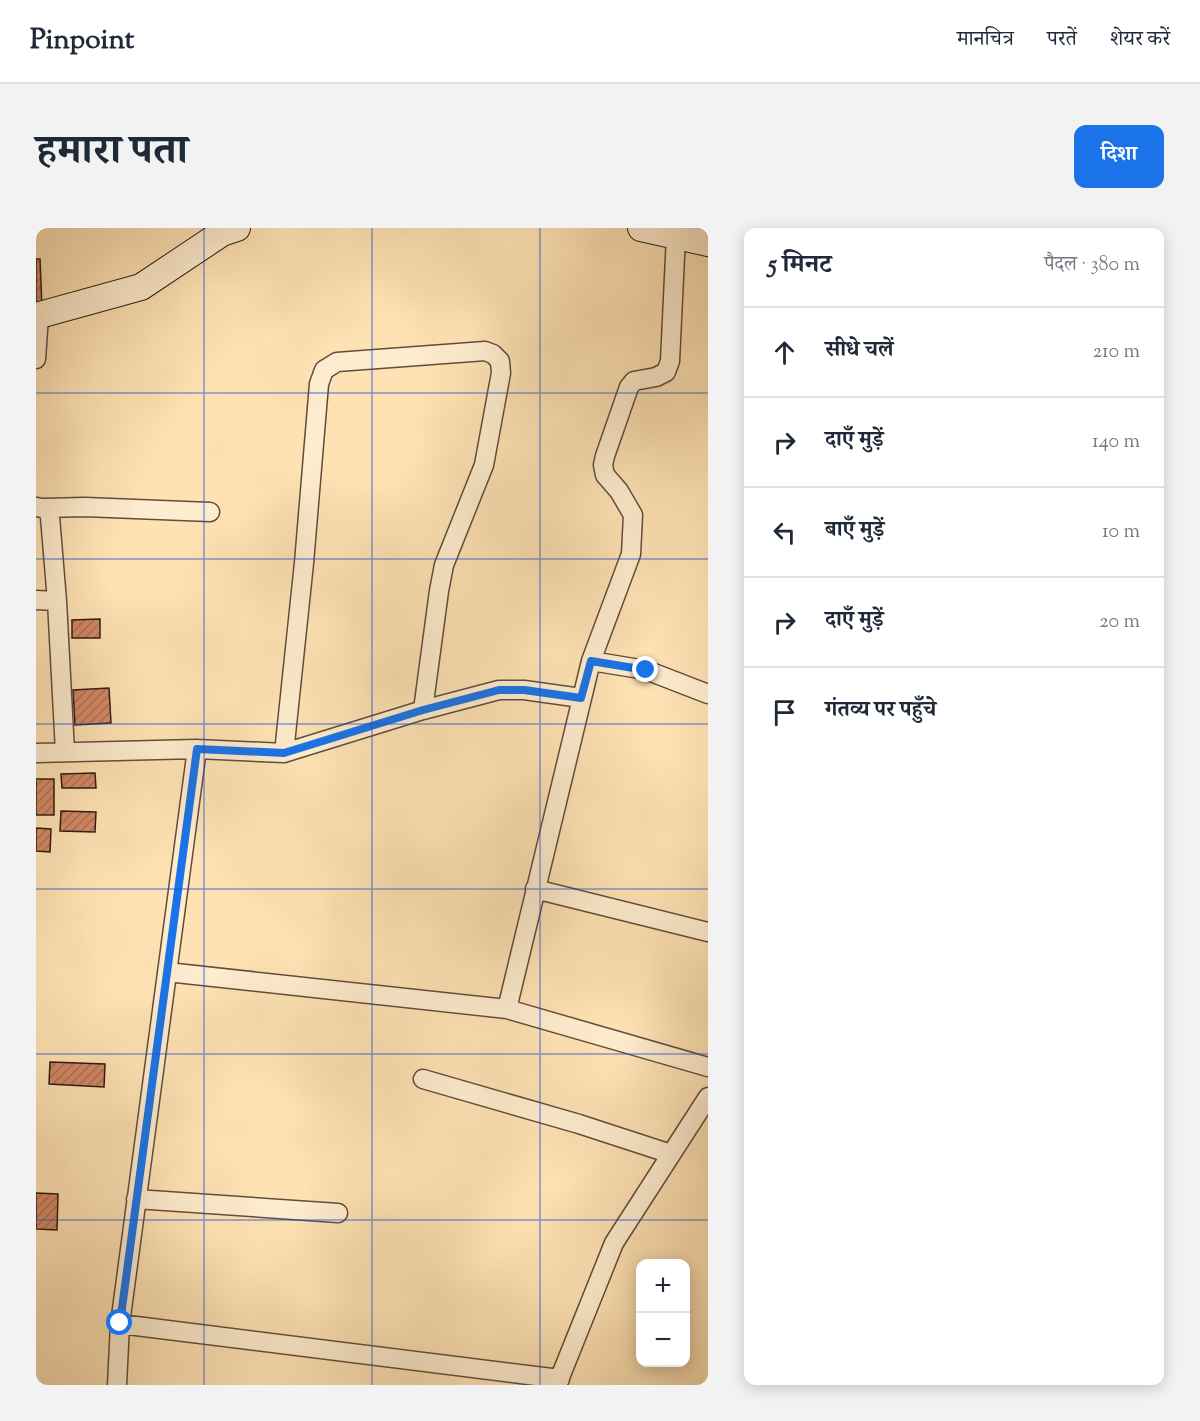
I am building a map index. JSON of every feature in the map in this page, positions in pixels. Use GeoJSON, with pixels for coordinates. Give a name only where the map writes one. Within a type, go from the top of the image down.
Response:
{"type":"FeatureCollection","features":[{"type":"Feature","properties":{"kind":"street"},"geometry":{"type":"LineString","coordinates":[[641,228],[708,243]]}},
{"type":"Feature","properties":{"kind":"street"},"geometry":{"type":"LineString","coordinates":[[36,359],[38,316],[141,287],[227,230]]}},
{"type":"Feature","properties":{"kind":"street"},"geometry":{"type":"LineString","coordinates":[[507,1009],[591,661],[631,554],[633,515],[619,491],[605,475],[603,465],[629,387],[634,381],[666,372],[670,362],[676,236]]}},
{"type":"Feature","properties":{"kind":"street"},"geometry":{"type":"LineString","coordinates":[[284,753],[304,563],[319,384],[324,370],[337,362],[485,351],[493,354],[500,361],[501,373],[484,465],[444,565],[423,710]]}},
{"type":"Feature","properties":{"kind":"street"},"geometry":{"type":"LineString","coordinates":[[40,507],[210,512]]}},
{"type":"Feature","properties":{"kind":"street"},"geometry":{"type":"LineString","coordinates":[[40,507],[49,512],[50,517],[65,752]]}},
{"type":"Feature","properties":{"kind":"street"},"geometry":{"type":"LineString","coordinates":[[36,600],[57,601]]}},
{"type":"Feature","properties":{"kind":"street"},"geometry":{"type":"LineString","coordinates":[[591,661],[646,670],[708,694]]}},
{"type":"Feature","properties":{"kind":"street"},"geometry":{"type":"LineString","coordinates":[[36,753],[197,749],[284,753],[423,710],[499,690],[524,690],[581,698]]}},
{"type":"Feature","properties":{"kind":"street"},"geometry":{"type":"LineString","coordinates":[[117,1385],[120,1323],[197,749]]}},
{"type":"Feature","properties":{"kind":"street"},"geometry":{"type":"LineString","coordinates":[[535,889],[708,932]]}},
{"type":"Feature","properties":{"kind":"street"},"geometry":{"type":"LineString","coordinates":[[167,972],[507,1009],[708,1067]]}},
{"type":"Feature","properties":{"kind":"street"},"geometry":{"type":"LineString","coordinates":[[423,1079],[579,1124],[671,1154]]}},
{"type":"Feature","properties":{"kind":"street"},"geometry":{"type":"LineString","coordinates":[[120,1323],[559,1382],[614,1243],[708,1097]]}},
{"type":"Feature","properties":{"kind":"street"},"geometry":{"type":"LineString","coordinates":[[136,1199],[339,1213]]}},
{"type":"Feature","properties":{"kind":"building"},"geometry":{"type":"Polygon","coordinates":[[[36,259],[40,259],[42,308],[36,308],[36,259]]]}},
{"type":"Feature","properties":{"kind":"building"},"geometry":{"type":"Polygon","coordinates":[[[100,619],[100,638],[72,638],[72,620],[100,619]]]}},
{"type":"Feature","properties":{"kind":"building"},"geometry":{"type":"Polygon","coordinates":[[[109,688],[111,723],[75,725],[73,690],[109,688]]]}},
{"type":"Feature","properties":{"kind":"building"},"geometry":{"type":"Polygon","coordinates":[[[95,773],[96,788],[62,788],[61,774],[95,773]]]}},
{"type":"Feature","properties":{"kind":"building"},"geometry":{"type":"Polygon","coordinates":[[[36,779],[54,779],[54,815],[36,815],[36,779]]]}},
{"type":"Feature","properties":{"kind":"building"},"geometry":{"type":"Polygon","coordinates":[[[61,811],[96,812],[95,832],[60,831],[61,811]]]}},
{"type":"Feature","properties":{"kind":"building"},"geometry":{"type":"Polygon","coordinates":[[[36,828],[51,829],[50,852],[36,851],[36,828]]]}},
{"type":"Feature","properties":{"kind":"building"},"geometry":{"type":"Polygon","coordinates":[[[50,1062],[105,1064],[104,1087],[49,1084],[50,1062]]]}},
{"type":"Feature","properties":{"kind":"building"},"geometry":{"type":"Polygon","coordinates":[[[36,1193],[58,1194],[57,1230],[36,1229],[36,1193]]]}},
{"type":"Feature","properties":{"kind":"route"},"geometry":{"type":"LineString","coordinates":[[120,1323],[197,749],[284,753],[423,710],[499,690],[524,690],[581,698],[591,661],[646,670]]}}]}
